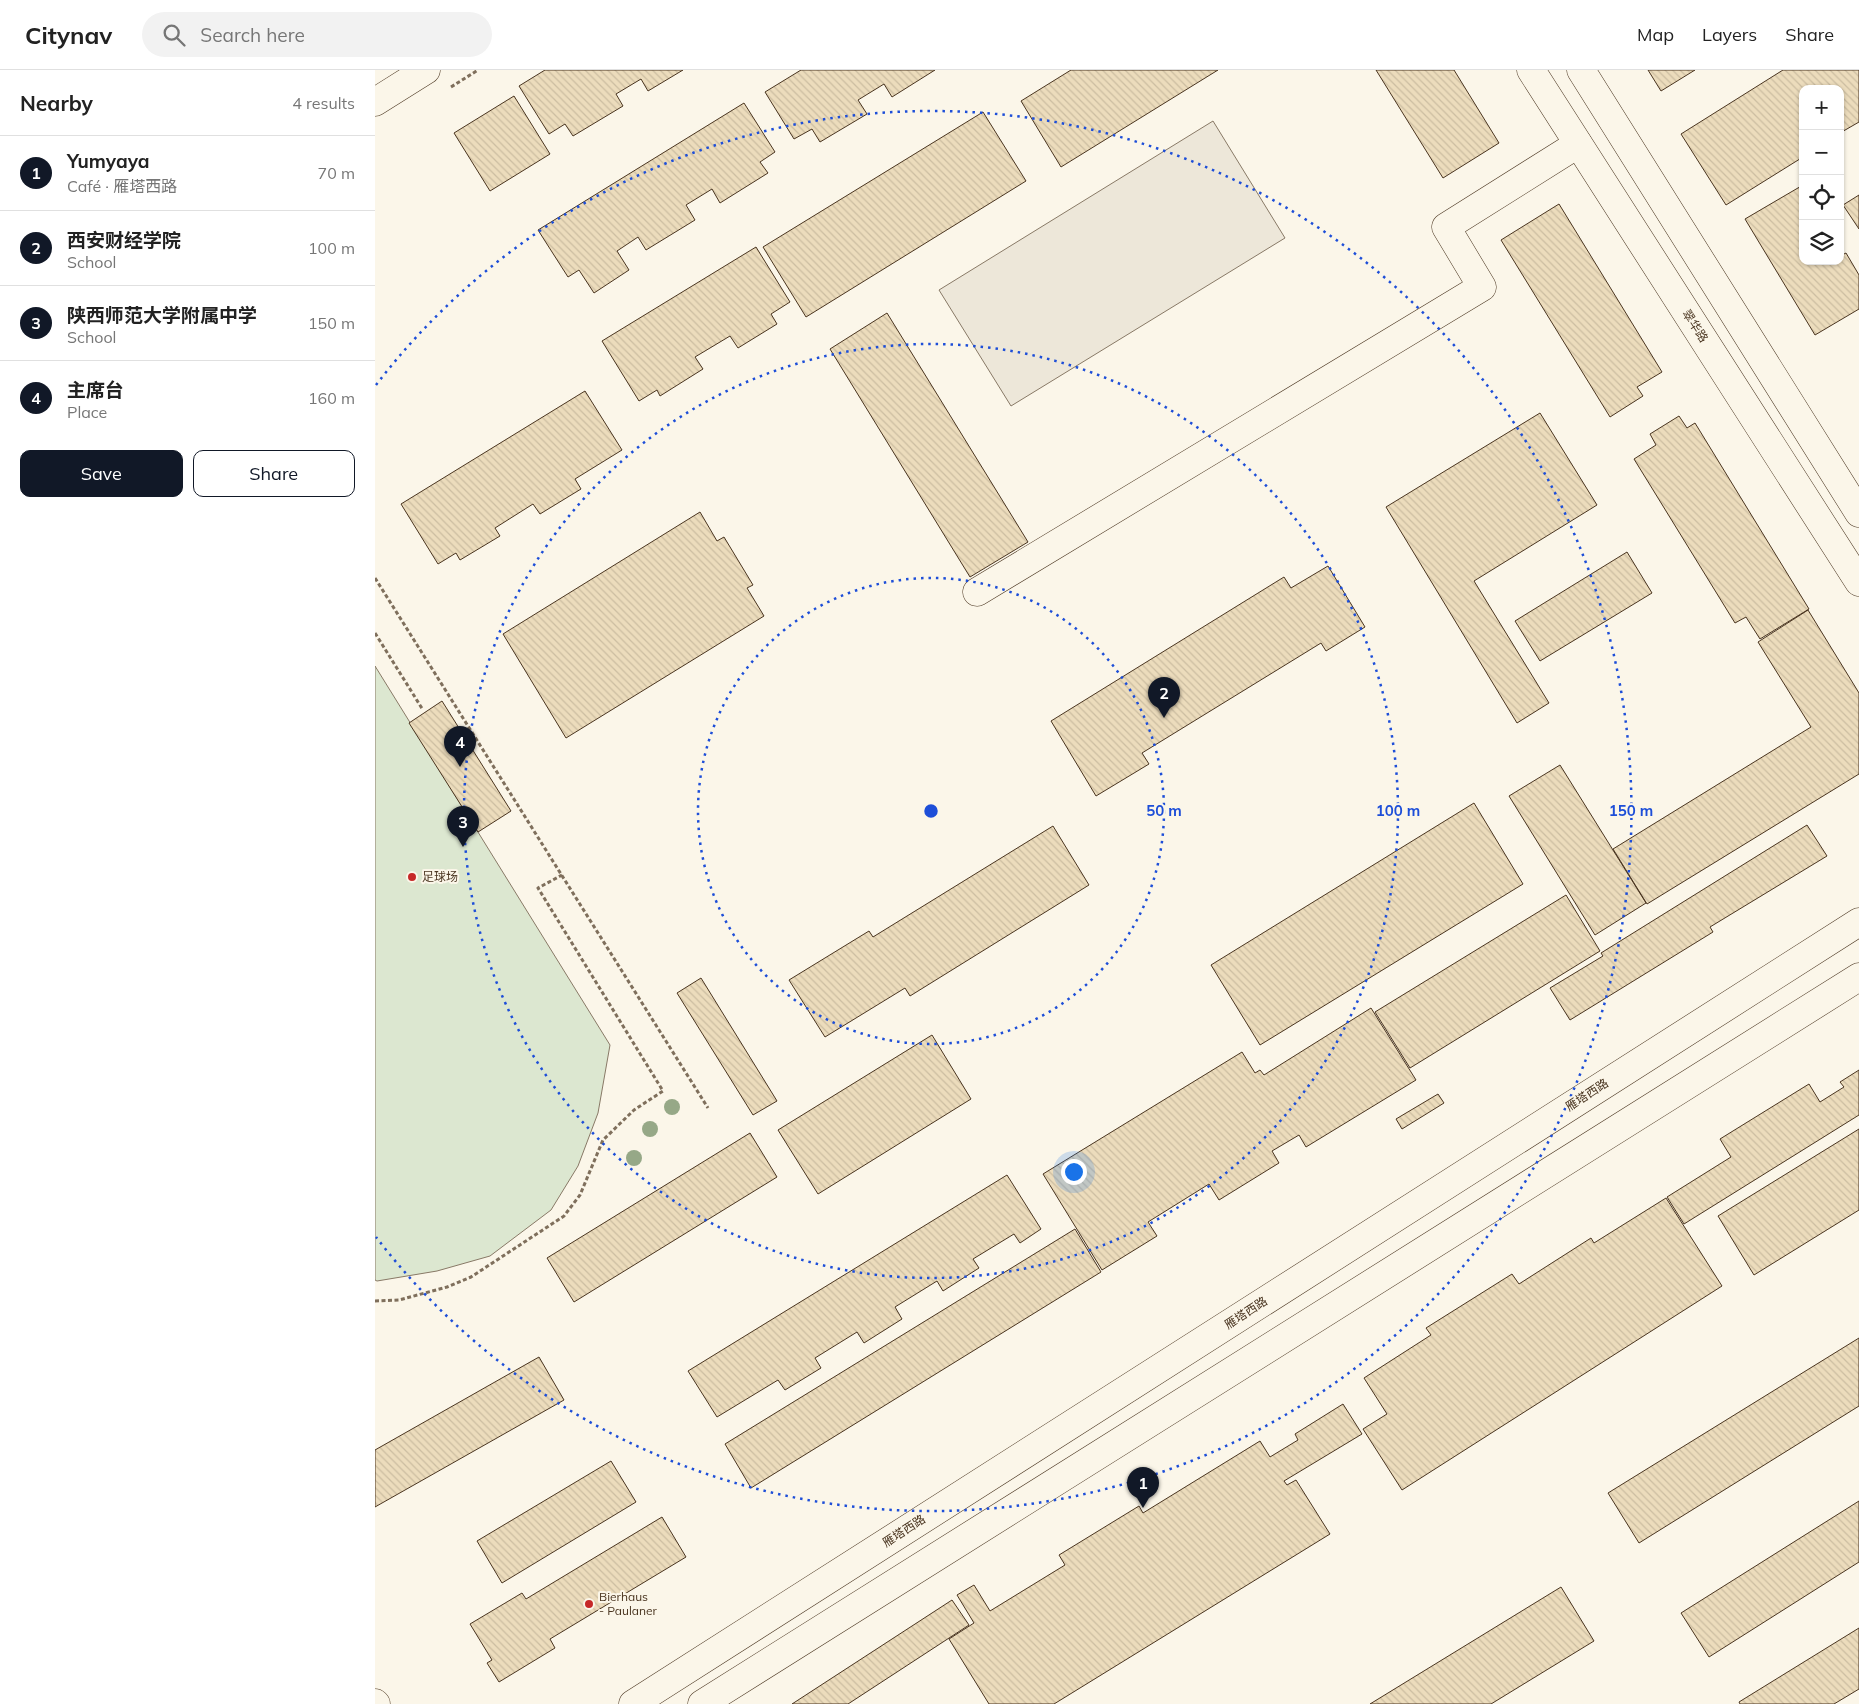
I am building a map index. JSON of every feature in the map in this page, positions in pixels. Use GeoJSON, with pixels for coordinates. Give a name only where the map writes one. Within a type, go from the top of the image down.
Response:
{"type":"FeatureCollection","features":[{"type":"Feature","properties":{"kind":"street"},"geometry":{"type":"LineString","coordinates":[[375,102],[426,70]]}},
{"type":"Feature","properties":{"kind":"street","name":"翠华路"},"geometry":{"type":"LineString","coordinates":[[1531,70],[1859,582]]}},
{"type":"Feature","properties":{"kind":"street"},"geometry":{"type":"LineString","coordinates":[[1581,70],[1859,513]]}},
{"type":"Feature","properties":{"kind":"street"},"geometry":{"type":"LineString","coordinates":[[977,592],[1482,287],[1446,227],[1577,144]]}},
{"type":"Feature","properties":{"kind":"street","name":"雁塔西路"},"geometry":{"type":"LineString","coordinates":[[633,1704],[1859,922]]}},
{"type":"Feature","properties":{"kind":"street"},"geometry":{"type":"LineString","coordinates":[[702,1704],[1859,977]]}},
{"type":"Feature","properties":{"kind":"path"},"geometry":{"type":"LineString","coordinates":[[375,578],[708,1108]]}},
{"type":"Feature","properties":{"kind":"path"},"geometry":{"type":"LineString","coordinates":[[375,633],[423,710]]}},
{"type":"Feature","properties":{"kind":"path"},"geometry":{"type":"LineString","coordinates":[[375,1301],[399,1300],[447,1287],[471,1276],[564,1216],[580,1195],[603,1140],[634,1110],[663,1091],[538,888],[562,875]]}},
{"type":"Feature","properties":{"kind":"green space"},"geometry":{"type":"Polygon","coordinates":[[[375,666],[610,1045],[598,1113],[578,1166],[551,1210],[490,1256],[437,1271],[377,1281],[375,1280],[375,666]]]}},
{"type":"Feature","properties":{"kind":"shaded area"},"geometry":{"type":"Polygon","coordinates":[[[1213,121],[1285,238],[1011,406],[939,290],[1213,121]]]}},
{"type":"Feature","properties":{"kind":"building"},"geometry":{"type":"Polygon","coordinates":[[[545,70],[683,70],[648,91],[641,79],[616,94],[623,106],[573,136],[565,124],[549,134],[519,86],[545,70]]]}},
{"type":"Feature","properties":{"kind":"building"},"geometry":{"type":"Polygon","coordinates":[[[801,70],[935,70],[892,97],[884,84],[858,100],[867,114],[820,142],[812,129],[794,139],[765,92],[801,70]]]}},
{"type":"Feature","properties":{"kind":"building"},"geometry":{"type":"Polygon","coordinates":[[[1071,70],[1218,70],[1061,167],[1021,101],[1071,70]]]}},
{"type":"Feature","properties":{"kind":"building"},"geometry":{"type":"Polygon","coordinates":[[[1376,70],[1454,70],[1499,143],[1443,178],[1376,70]]]}},
{"type":"Feature","properties":{"kind":"building"},"geometry":{"type":"Polygon","coordinates":[[[1648,70],[1695,70],[1661,91],[1648,70]]]}},
{"type":"Feature","properties":{"kind":"building"},"geometry":{"type":"Polygon","coordinates":[[[1783,70],[1859,70],[1859,122],[1844,131],[1844,85],[1799,85],[1799,159],[1726,205],[1681,134],[1783,70]]]}},
{"type":"Feature","properties":{"kind":"building"},"geometry":{"type":"Polygon","coordinates":[[[514,96],[550,154],[490,191],[454,133],[514,96]]]}},
{"type":"Feature","properties":{"kind":"building"},"geometry":{"type":"Polygon","coordinates":[[[744,103],[775,152],[760,162],[768,173],[720,203],[712,189],[686,205],[695,220],[646,250],[638,237],[617,251],[629,270],[594,293],[579,270],[568,277],[538,230],[744,103]]]}},
{"type":"Feature","properties":{"kind":"building"},"geometry":{"type":"Polygon","coordinates":[[[983,112],[1026,181],[806,317],[763,247],[983,112]]]}},
{"type":"Feature","properties":{"kind":"building"},"geometry":{"type":"Polygon","coordinates":[[[1799,187],[1799,265],[1844,265],[1844,254],[1846,253],[1859,275],[1859,309],[1815,335],[1745,219],[1799,187]]]}},
{"type":"Feature","properties":{"kind":"building"},"geometry":{"type":"Polygon","coordinates":[[[1859,195],[1859,229],[1844,206],[1844,204],[1859,195]]]}},
{"type":"Feature","properties":{"kind":"building"},"geometry":{"type":"Polygon","coordinates":[[[1559,204],[1662,372],[1637,387],[1643,396],[1610,417],[1501,240],[1559,204]]]}},
{"type":"Feature","properties":{"kind":"building"},"geometry":{"type":"Polygon","coordinates":[[[756,247],[790,302],[771,314],[777,324],[738,348],[730,336],[695,357],[703,369],[660,396],[657,390],[639,401],[602,341],[756,247]]]}},
{"type":"Feature","properties":{"kind":"building"},"geometry":{"type":"Polygon","coordinates":[[[887,313],[1028,542],[970,577],[830,349],[887,313]]]}},
{"type":"Feature","properties":{"kind":"building"},"geometry":{"type":"Polygon","coordinates":[[[585,391],[622,450],[575,479],[581,489],[540,514],[533,504],[495,528],[500,536],[460,560],[456,553],[438,564],[401,504],[585,391]]]}},
{"type":"Feature","properties":{"kind":"building"},"geometry":{"type":"Polygon","coordinates":[[[1540,413],[1597,505],[1474,581],[1549,703],[1517,723],[1386,507],[1540,413]]]}},
{"type":"Feature","properties":{"kind":"building"},"geometry":{"type":"Polygon","coordinates":[[[1679,416],[1687,428],[1695,423],[1809,609],[1760,639],[1746,617],[1735,623],[1634,459],[1656,445],[1650,434],[1679,416]]]}},
{"type":"Feature","properties":{"kind":"building"},"geometry":{"type":"Polygon","coordinates":[[[700,512],[717,541],[724,537],[753,585],[747,588],[764,616],[566,738],[503,634],[700,512]]]}},
{"type":"Feature","properties":{"kind":"building"},"geometry":{"type":"Polygon","coordinates":[[[1627,552],[1652,593],[1540,661],[1515,621],[1627,552]]]}},
{"type":"Feature","properties":{"kind":"building"},"geometry":{"type":"Polygon","coordinates":[[[1328,566],[1365,627],[1326,651],[1321,643],[1142,753],[1149,764],[1096,796],[1051,721],[1284,577],[1291,588],[1328,566]]]}},
{"type":"Feature","properties":{"kind":"building"},"geometry":{"type":"Polygon","coordinates":[[[1808,610],[1859,693],[1859,774],[1647,904],[1613,849],[1811,727],[1758,642],[1808,610]]]}},
{"type":"Feature","properties":{"kind":"building"},"geometry":{"type":"Polygon","coordinates":[[[442,701],[511,811],[478,832],[409,723],[442,701]]]}},
{"type":"Feature","properties":{"kind":"building"},"geometry":{"type":"Polygon","coordinates":[[[1560,765],[1646,903],[1595,935],[1509,796],[1560,765]]]}},
{"type":"Feature","properties":{"kind":"building"},"geometry":{"type":"Polygon","coordinates":[[[1474,803],[1523,884],[1260,1045],[1211,965],[1474,803]]]}},
{"type":"Feature","properties":{"kind":"building"},"geometry":{"type":"Polygon","coordinates":[[[1807,825],[1827,856],[1710,927],[1713,932],[1570,1020],[1550,988],[1603,956],[1601,953],[1807,825]]]}},
{"type":"Feature","properties":{"kind":"building"},"geometry":{"type":"Polygon","coordinates":[[[1053,826],[1089,885],[910,996],[905,988],[825,1037],[789,980],[869,931],[873,937],[1053,826]]]}},
{"type":"Feature","properties":{"kind":"building"},"geometry":{"type":"Polygon","coordinates":[[[1566,895],[1600,951],[1410,1068],[1375,1012],[1566,895]]]}},
{"type":"Feature","properties":{"kind":"building"},"geometry":{"type":"Polygon","coordinates":[[[701,978],[777,1101],[753,1115],[677,993],[701,978]]]}},
{"type":"Feature","properties":{"kind":"building"},"geometry":{"type":"Polygon","coordinates":[[[1371,1008],[1416,1080],[1306,1147],[1299,1135],[1272,1151],[1279,1163],[1219,1200],[1209,1184],[1148,1222],[1157,1236],[1102,1270],[1043,1174],[1242,1052],[1255,1073],[1260,1070],[1264,1075],[1371,1008]]]}},
{"type":"Feature","properties":{"kind":"building"},"geometry":{"type":"Polygon","coordinates":[[[932,1035],[971,1099],[818,1194],[778,1130],[932,1035]]]}},
{"type":"Feature","properties":{"kind":"building"},"geometry":{"type":"Polygon","coordinates":[[[1859,1070],[1859,1115],[1684,1224],[1667,1197],[1731,1157],[1720,1139],[1809,1084],[1820,1102],[1844,1087],[1840,1082],[1859,1070]]]}},
{"type":"Feature","properties":{"kind":"building"},"geometry":{"type":"Polygon","coordinates":[[[1438,1094],[1444,1103],[1402,1129],[1396,1119],[1438,1094]]]}},
{"type":"Feature","properties":{"kind":"building"},"geometry":{"type":"Polygon","coordinates":[[[1859,1129],[1859,1210],[1754,1275],[1718,1216],[1859,1129]]]}},
{"type":"Feature","properties":{"kind":"building"},"geometry":{"type":"Polygon","coordinates":[[[750,1133],[777,1177],[574,1302],[547,1258],[750,1133]]]}},
{"type":"Feature","properties":{"kind":"building"},"geometry":{"type":"Polygon","coordinates":[[[1007,1175],[1041,1229],[1020,1243],[1014,1234],[973,1259],[979,1268],[943,1291],[937,1281],[895,1307],[902,1319],[864,1343],[857,1332],[815,1358],[821,1368],[785,1390],[778,1380],[717,1417],[688,1371],[1007,1175]]]}},
{"type":"Feature","properties":{"kind":"building"},"geometry":{"type":"Polygon","coordinates":[[[1666,1198],[1722,1286],[1402,1490],[1363,1429],[1387,1414],[1364,1378],[1431,1335],[1426,1328],[1512,1274],[1519,1284],[1591,1238],[1594,1243],[1666,1198]]]}},
{"type":"Feature","properties":{"kind":"building"},"geometry":{"type":"Polygon","coordinates":[[[1075,1229],[1101,1272],[751,1488],[725,1444],[1075,1229]]]}},
{"type":"Feature","properties":{"kind":"building"},"geometry":{"type":"Polygon","coordinates":[[[1859,1338],[1859,1406],[1639,1543],[1608,1493],[1859,1338]]]}},
{"type":"Feature","properties":{"kind":"building"},"geometry":{"type":"Polygon","coordinates":[[[539,1357],[564,1400],[375,1507],[375,1450],[539,1357]]]}},
{"type":"Feature","properties":{"kind":"building"},"geometry":{"type":"Polygon","coordinates":[[[1343,1404],[1362,1434],[1284,1481],[1287,1485],[1296,1480],[1330,1534],[1054,1704],[989,1704],[949,1639],[974,1623],[957,1595],[974,1585],[990,1611],[1065,1565],[1059,1555],[1139,1506],[1143,1513],[1260,1441],[1270,1457],[1298,1440],[1295,1434],[1343,1404]]]}},
{"type":"Feature","properties":{"kind":"building"},"geometry":{"type":"Polygon","coordinates":[[[611,1461],[636,1502],[502,1583],[477,1541],[611,1461]]]}},
{"type":"Feature","properties":{"kind":"building"},"geometry":{"type":"Polygon","coordinates":[[[1859,1501],[1859,1562],[1709,1657],[1681,1613],[1859,1501]]]}},
{"type":"Feature","properties":{"kind":"building"},"geometry":{"type":"Polygon","coordinates":[[[662,1517],[686,1557],[550,1639],[555,1648],[499,1682],[487,1663],[492,1660],[470,1624],[522,1593],[526,1599],[662,1517]]]}},
{"type":"Feature","properties":{"kind":"building"},"geometry":{"type":"Polygon","coordinates":[[[1561,1587],[1594,1641],[1491,1704],[1370,1704],[1561,1587]]]}},
{"type":"Feature","properties":{"kind":"building"},"geometry":{"type":"Polygon","coordinates":[[[952,1600],[969,1625],[848,1704],[792,1704],[952,1600]]]}},
{"type":"Feature","properties":{"kind":"building"},"geometry":{"type":"Polygon","coordinates":[[[1859,1628],[1859,1689],[1834,1704],[1740,1704],[1739,1702],[1859,1628]]]}},
{"type":"Feature","properties":{"kind":"place","name":"西安财经学院"},"geometry":{"type":"Point","coordinates":[1164,718]}},
{"type":"Feature","properties":{"kind":"place","name":"主席台"},"geometry":{"type":"Point","coordinates":[460,767]}},
{"type":"Feature","properties":{"kind":"place","name":"陕西师范大学附属中学"},"geometry":{"type":"Point","coordinates":[463,847]}},
{"type":"Feature","properties":{"kind":"place","name":"足球场"},"geometry":{"type":"Point","coordinates":[412,877]}},
{"type":"Feature","properties":{"kind":"place","name":"Yumyaya"},"geometry":{"type":"Point","coordinates":[1143,1508]}},
{"type":"Feature","properties":{"kind":"place","name":"Bierhaus - Paulaner"},"geometry":{"type":"Point","coordinates":[589,1604]}}]}
